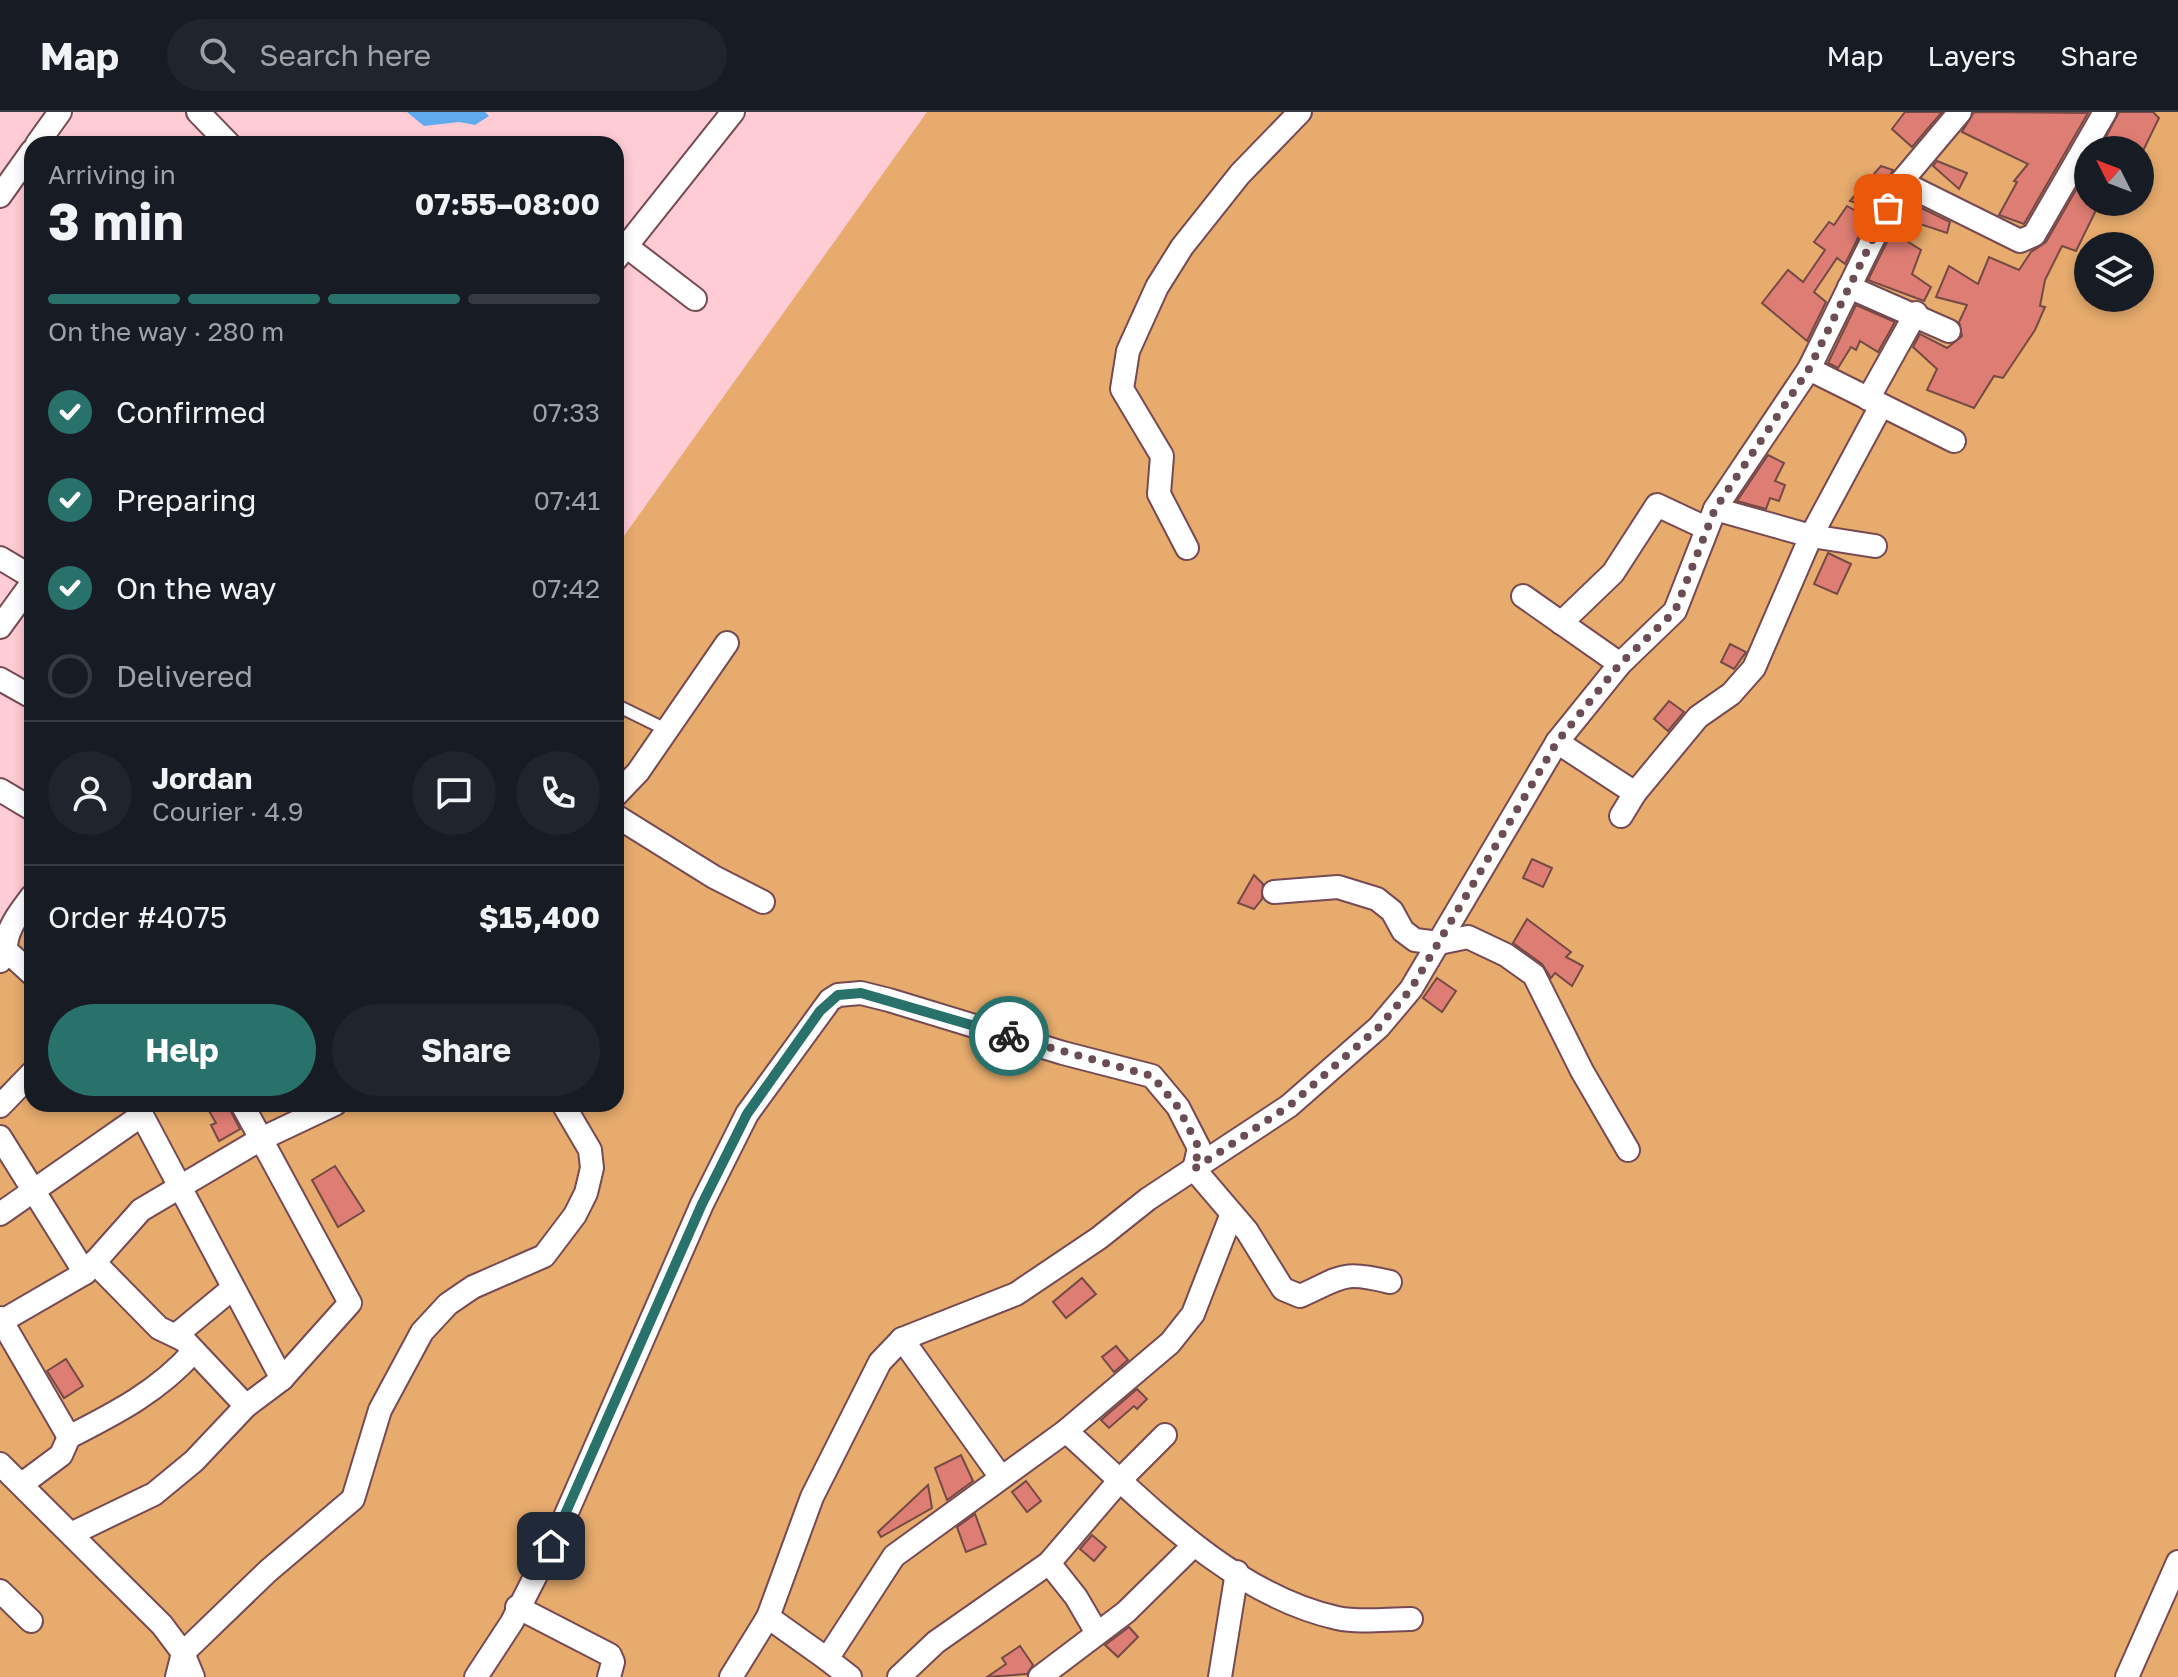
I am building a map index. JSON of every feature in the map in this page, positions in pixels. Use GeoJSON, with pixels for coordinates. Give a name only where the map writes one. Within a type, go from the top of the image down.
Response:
{"type":"FeatureCollection","features":[{"type":"Feature","properties":{"kind":"street"},"geometry":{"type":"LineString","coordinates":[[43,136],[60,112]]}},
{"type":"Feature","properties":{"kind":"street"},"geometry":{"type":"LineString","coordinates":[[198,112],[221,136]]}},
{"type":"Feature","properties":{"kind":"street"},"geometry":{"type":"LineString","coordinates":[[624,249],[733,112]]}},
{"type":"Feature","properties":{"kind":"street"},"geometry":{"type":"LineString","coordinates":[[1187,548],[1159,494],[1162,456],[1150,431],[1122,389],[1128,351],[1157,287],[1182,247],[1240,174],[1300,112]]}},
{"type":"Feature","properties":{"kind":"street"},"geometry":{"type":"LineString","coordinates":[[731,1677],[768,1617],[812,1497],[880,1362],[902,1339],[1016,1294],[1289,1106],[1379,1027],[1411,989],[1557,742],[1620,664],[1675,611],[1711,518],[1809,369],[1901,182],[1960,112]]}},
{"type":"Feature","properties":{"kind":"street"},"geometry":{"type":"LineString","coordinates":[[1901,182],[2020,241],[2027,240],[2034,235],[2105,112]]}},
{"type":"Feature","properties":{"kind":"street"},"geometry":{"type":"LineString","coordinates":[[0,196],[24,162]]}},
{"type":"Feature","properties":{"kind":"street"},"geometry":{"type":"LineString","coordinates":[[624,255],[695,299]]}},
{"type":"Feature","properties":{"kind":"street"},"geometry":{"type":"LineString","coordinates":[[1849,287],[1916,313],[1949,331]]}},
{"type":"Feature","properties":{"kind":"street"},"geometry":{"type":"LineString","coordinates":[[1621,816],[1635,793],[1698,717],[1731,694],[1754,668],[1811,536],[1916,313]]}},
{"type":"Feature","properties":{"kind":"street"},"geometry":{"type":"LineString","coordinates":[[1809,369],[1954,441]]}},
{"type":"Feature","properties":{"kind":"street"},"geometry":{"type":"LineString","coordinates":[[1561,623],[1613,573],[1633,546],[1654,508],[1662,506],[1711,518],[1875,546]]}},
{"type":"Feature","properties":{"kind":"street"},"geometry":{"type":"LineString","coordinates":[[0,558],[24,572]]}},
{"type":"Feature","properties":{"kind":"street"},"geometry":{"type":"LineString","coordinates":[[0,627],[24,594]]}},
{"type":"Feature","properties":{"kind":"street"},"geometry":{"type":"LineString","coordinates":[[1523,596],[1620,664]]}},
{"type":"Feature","properties":{"kind":"street"},"geometry":{"type":"LineString","coordinates":[[624,787],[638,772],[727,643]]}},
{"type":"Feature","properties":{"kind":"street"},"geometry":{"type":"LineString","coordinates":[[0,679],[24,692]]}},
{"type":"Feature","properties":{"kind":"street"},"geometry":{"type":"LineString","coordinates":[[1557,742],[1635,793]]}},
{"type":"Feature","properties":{"kind":"street"},"geometry":{"type":"LineString","coordinates":[[0,790],[24,804]]}},
{"type":"Feature","properties":{"kind":"street"},"geometry":{"type":"LineString","coordinates":[[624,821],[714,877],[763,902]]}},
{"type":"Feature","properties":{"kind":"street"},"geometry":{"type":"LineString","coordinates":[[1274,892],[1338,887],[1377,899],[1392,911],[1409,937],[1439,943],[1468,937],[1506,955],[1534,975],[1582,1071],[1628,1150]]}},
{"type":"Feature","properties":{"kind":"street"},"geometry":{"type":"LineString","coordinates":[[19,961],[8,933],[24,908]]}},
{"type":"Feature","properties":{"kind":"street"},"geometry":{"type":"LineString","coordinates":[[476,1677],[561,1526],[702,1204],[747,1114],[820,1011],[838,995],[861,993],[889,1000],[1063,1053],[1152,1076],[1178,1107],[1199,1148],[1194,1169]]}},
{"type":"Feature","properties":{"kind":"street"},"geometry":{"type":"LineString","coordinates":[[0,1106],[24,1081]]}},
{"type":"Feature","properties":{"kind":"street"},"geometry":{"type":"LineString","coordinates":[[0,1214],[135,1112]]}},
{"type":"Feature","properties":{"kind":"street"},"geometry":{"type":"LineString","coordinates":[[140,1112],[178,1189],[282,1379]]}},
{"type":"Feature","properties":{"kind":"street"},"geometry":{"type":"LineString","coordinates":[[73,1533],[154,1494],[194,1461],[246,1406],[282,1379],[350,1303],[246,1112]]}},
{"type":"Feature","properties":{"kind":"street"},"geometry":{"type":"LineString","coordinates":[[69,1437],[1,1319],[89,1267],[141,1210],[261,1139],[318,1112]]}},
{"type":"Feature","properties":{"kind":"street"},"geometry":{"type":"LineString","coordinates":[[177,1677],[183,1653],[268,1571],[353,1499],[380,1410],[422,1332],[448,1304],[473,1287],[544,1256],[575,1215],[586,1193],[592,1168],[590,1150],[568,1112]]}},
{"type":"Feature","properties":{"kind":"street"},"geometry":{"type":"LineString","coordinates":[[0,1137],[33,1191],[89,1267],[159,1328],[189,1346]]}},
{"type":"Feature","properties":{"kind":"street"},"geometry":{"type":"LineString","coordinates":[[1194,1169],[1231,1216],[1247,1231],[1275,1278],[1290,1294],[1300,1296],[1338,1276],[1359,1274],[1390,1282]]}},
{"type":"Feature","properties":{"kind":"street"},"geometry":{"type":"LineString","coordinates":[[827,1659],[894,1556],[1066,1431],[1170,1343],[1193,1314],[1231,1216]]}},
{"type":"Feature","properties":{"kind":"street"},"geometry":{"type":"LineString","coordinates":[[233,1288],[181,1331],[189,1346],[246,1406]]}},
{"type":"Feature","properties":{"kind":"street"},"geometry":{"type":"LineString","coordinates":[[902,1339],[1000,1476]]}},
{"type":"Feature","properties":{"kind":"street"},"geometry":{"type":"LineString","coordinates":[[22,1484],[61,1455],[69,1437],[143,1398],[175,1372],[189,1346]]}},
{"type":"Feature","properties":{"kind":"street"},"geometry":{"type":"LineString","coordinates":[[1066,1431],[1193,1546],[1291,1603],[1339,1618],[1411,1619]]}},
{"type":"Feature","properties":{"kind":"street"},"geometry":{"type":"LineString","coordinates":[[899,1677],[936,1642],[1049,1563],[1120,1480],[1165,1435]]}},
{"type":"Feature","properties":{"kind":"street"},"geometry":{"type":"LineString","coordinates":[[0,1464],[73,1533],[162,1625],[183,1653],[193,1677]]}},
{"type":"Feature","properties":{"kind":"street"},"geometry":{"type":"LineString","coordinates":[[1040,1677],[1126,1612],[1193,1546]]}},
{"type":"Feature","properties":{"kind":"street"},"geometry":{"type":"LineString","coordinates":[[2127,1677],[2178,1562]]}},
{"type":"Feature","properties":{"kind":"street"},"geometry":{"type":"LineString","coordinates":[[1049,1563],[1076,1597],[1097,1633]]}},
{"type":"Feature","properties":{"kind":"street"},"geometry":{"type":"LineString","coordinates":[[1220,1677],[1237,1572]]}},
{"type":"Feature","properties":{"kind":"street"},"geometry":{"type":"LineString","coordinates":[[0,1591],[31,1621]]}},
{"type":"Feature","properties":{"kind":"street"},"geometry":{"type":"LineString","coordinates":[[517,1607],[610,1655],[613,1662],[609,1677]]}},
{"type":"Feature","properties":{"kind":"street"},"geometry":{"type":"LineString","coordinates":[[768,1617],[850,1677]]}},
{"type":"Feature","properties":{"kind":"lane"},"geometry":{"type":"LineString","coordinates":[[624,709],[667,730]]}},
{"type":"Feature","properties":{"kind":"shaded area"},"geometry":{"type":"Polygon","coordinates":[[[927,112],[2178,112],[2178,1677],[0,1677],[0,946],[24,913],[24,1112],[624,1112],[624,536],[927,112]]]}},
{"type":"Feature","properties":{"kind":"water"},"geometry":{"type":"Polygon","coordinates":[[[407,112],[485,112],[489,116],[475,125],[459,122],[424,126],[407,112]]]}},
{"type":"Feature","properties":{"kind":"building"},"geometry":{"type":"Polygon","coordinates":[[[1905,112],[1942,112],[1912,147],[1892,129],[1905,112]]]}},
{"type":"Feature","properties":{"kind":"building"},"geometry":{"type":"Polygon","coordinates":[[[1974,112],[2088,113],[2024,224],[1999,215],[2017,182],[2014,181],[2028,164],[1962,132],[1974,112]]]}},
{"type":"Feature","properties":{"kind":"building"},"geometry":{"type":"Polygon","coordinates":[[[2119,112],[2153,112],[2159,118],[2150,136],[2106,136],[2119,112]]]}},
{"type":"Feature","properties":{"kind":"building"},"geometry":{"type":"Polygon","coordinates":[[[1937,161],[1967,173],[1959,189],[1933,166],[1937,161]]]}},
{"type":"Feature","properties":{"kind":"building"},"geometry":{"type":"Polygon","coordinates":[[[1881,166],[1893,170],[1873,208],[1850,201],[1881,166]]]}},
{"type":"Feature","properties":{"kind":"building"},"geometry":{"type":"Polygon","coordinates":[[[2074,193],[2074,216],[2093,216],[2085,232],[2074,232],[2074,250],[2062,246],[2045,280],[2040,306],[2045,307],[2035,330],[2003,378],[1994,376],[1974,408],[1927,390],[1937,369],[1913,347],[1920,334],[1947,348],[1962,336],[1959,322],[1967,305],[1936,297],[1949,266],[1978,284],[1989,257],[2019,270],[2031,252],[2046,242],[2074,193]]]}},
{"type":"Feature","properties":{"kind":"building"},"geometry":{"type":"Polygon","coordinates":[[[1907,201],[1950,222],[1947,233],[1899,217],[1907,201]]]}},
{"type":"Feature","properties":{"kind":"building"},"geometry":{"type":"Polygon","coordinates":[[[1847,206],[1868,218],[1845,264],[1837,258],[1814,292],[1826,302],[1807,341],[1762,303],[1788,270],[1803,282],[1825,250],[1814,242],[1829,222],[1834,225],[1847,206]]]}},
{"type":"Feature","properties":{"kind":"building"},"geometry":{"type":"Polygon","coordinates":[[[1892,232],[1921,250],[1912,274],[1931,287],[1924,301],[1868,280],[1892,232]]]}},
{"type":"Feature","properties":{"kind":"building"},"geometry":{"type":"Polygon","coordinates":[[[1856,305],[1895,322],[1878,352],[1860,341],[1856,350],[1851,347],[1838,368],[1828,363],[1856,305]]]}},
{"type":"Feature","properties":{"kind":"building"},"geometry":{"type":"Polygon","coordinates":[[[1768,455],[1784,463],[1775,481],[1785,485],[1779,501],[1770,498],[1766,509],[1737,501],[1768,455]]]}},
{"type":"Feature","properties":{"kind":"building"},"geometry":{"type":"Polygon","coordinates":[[[1828,553],[1851,564],[1837,594],[1814,584],[1828,553]]]}},
{"type":"Feature","properties":{"kind":"building"},"geometry":{"type":"Polygon","coordinates":[[[1730,644],[1746,652],[1734,669],[1721,662],[1730,644]]]}},
{"type":"Feature","properties":{"kind":"building"},"geometry":{"type":"Polygon","coordinates":[[[1669,701],[1684,712],[1668,731],[1654,719],[1669,701]]]}},
{"type":"Feature","properties":{"kind":"building"},"geometry":{"type":"Polygon","coordinates":[[[1532,859],[1552,868],[1543,887],[1523,878],[1532,859]]]}},
{"type":"Feature","properties":{"kind":"building"},"geometry":{"type":"Polygon","coordinates":[[[1254,875],[1263,884],[1262,899],[1254,909],[1238,903],[1254,875]]]}},
{"type":"Feature","properties":{"kind":"building"},"geometry":{"type":"Polygon","coordinates":[[[1527,919],[1571,952],[1566,957],[1583,966],[1572,986],[1555,973],[1551,978],[1542,964],[1513,943],[1527,919]]]}},
{"type":"Feature","properties":{"kind":"building"},"geometry":{"type":"Polygon","coordinates":[[[1437,978],[1456,991],[1442,1012],[1423,998],[1437,978]]]}},
{"type":"Feature","properties":{"kind":"building"},"geometry":{"type":"Polygon","coordinates":[[[210,1112],[231,1112],[240,1129],[219,1141],[211,1125],[216,1123],[210,1112]]]}},
{"type":"Feature","properties":{"kind":"building"},"geometry":{"type":"Polygon","coordinates":[[[335,1166],[364,1211],[338,1227],[312,1180],[335,1166]]]}},
{"type":"Feature","properties":{"kind":"building"},"geometry":{"type":"Polygon","coordinates":[[[1082,1278],[1096,1294],[1066,1318],[1053,1302],[1082,1278]]]}},
{"type":"Feature","properties":{"kind":"building"},"geometry":{"type":"Polygon","coordinates":[[[1116,1346],[1128,1360],[1114,1372],[1102,1357],[1116,1346]]]}},
{"type":"Feature","properties":{"kind":"building"},"geometry":{"type":"Polygon","coordinates":[[[66,1359],[83,1386],[64,1398],[47,1371],[66,1359]]]}},
{"type":"Feature","properties":{"kind":"building"},"geometry":{"type":"Polygon","coordinates":[[[1137,1389],[1147,1399],[1109,1428],[1101,1420],[1137,1389]]]}},
{"type":"Feature","properties":{"kind":"building"},"geometry":{"type":"Polygon","coordinates":[[[961,1455],[973,1481],[947,1500],[935,1468],[961,1455]]]}},
{"type":"Feature","properties":{"kind":"building"},"geometry":{"type":"Polygon","coordinates":[[[1026,1481],[1041,1501],[1027,1512],[1012,1492],[1026,1481]]]}},
{"type":"Feature","properties":{"kind":"building"},"geometry":{"type":"Polygon","coordinates":[[[928,1485],[932,1508],[881,1537],[878,1532],[928,1485]]]}},
{"type":"Feature","properties":{"kind":"building"},"geometry":{"type":"Polygon","coordinates":[[[975,1514],[986,1544],[966,1552],[957,1527],[975,1514]]]}},
{"type":"Feature","properties":{"kind":"building"},"geometry":{"type":"Polygon","coordinates":[[[1092,1535],[1106,1547],[1094,1561],[1080,1549],[1092,1535]]]}},
{"type":"Feature","properties":{"kind":"building"},"geometry":{"type":"Polygon","coordinates":[[[1129,1627],[1138,1637],[1118,1657],[1105,1645],[1129,1627]]]}},
{"type":"Feature","properties":{"kind":"building"},"geometry":{"type":"Polygon","coordinates":[[[1020,1646],[1033,1665],[1027,1674],[987,1677],[1006,1664],[1002,1658],[1020,1646]]]}},
{"type":"Feature","properties":{"kind":"way so far"},"geometry":{"type":"LineString","coordinates":[[1009,1036],[1152,1076],[1178,1107],[1199,1148],[1194,1169],[1289,1106],[1379,1027],[1411,989],[1557,742],[1620,664],[1675,611],[1715,509],[1809,369],[1888,208]]}},
{"type":"Feature","properties":{"kind":"route"},"geometry":{"type":"LineString","coordinates":[[551,1546],[619,1398],[702,1204],[747,1114],[820,1011],[838,995],[861,993],[1009,1036]]}}]}
